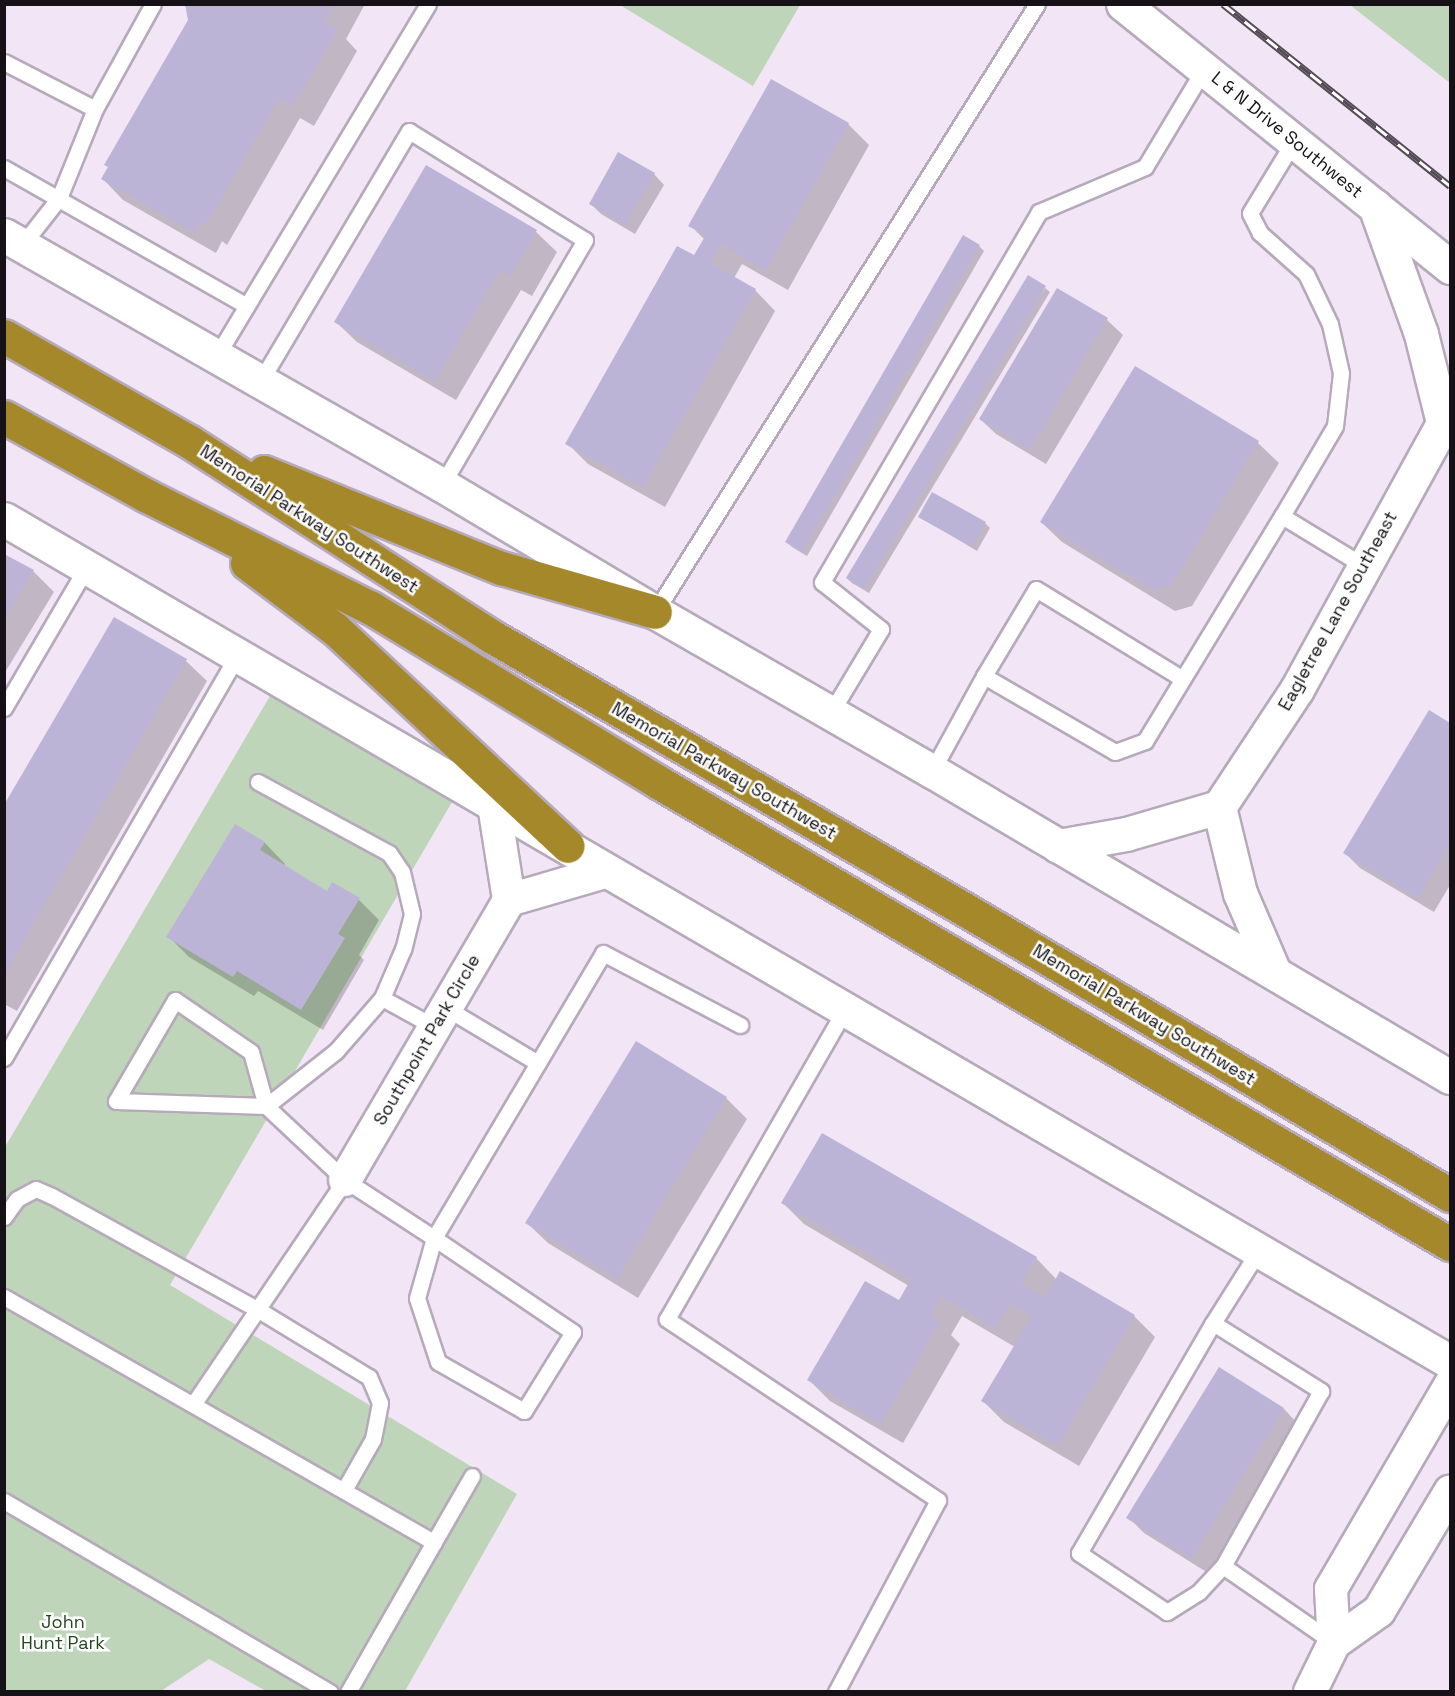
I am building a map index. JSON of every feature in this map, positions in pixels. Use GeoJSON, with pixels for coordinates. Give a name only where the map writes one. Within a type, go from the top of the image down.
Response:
{"type":"FeatureCollection","features":[{"type":"Feature","properties":{"kind":"highway","name":"Memorial Parkway Southwest"},"geometry":{"type":"LineString","coordinates":[[4,336],[190,442],[491,636],[964,909],[1450,1195]]}},
{"type":"Feature","properties":{"kind":"highway"},"geometry":{"type":"LineString","coordinates":[[4,417],[178,512],[371,608],[658,783],[1450,1244]]}},
{"type":"Feature","properties":{"kind":"highway"},"geometry":{"type":"LineString","coordinates":[[190,442],[501,568],[655,612]]}},
{"type":"Feature","properties":{"kind":"highway"},"geometry":{"type":"LineString","coordinates":[[178,512],[335,629],[568,846]]}},
{"type":"Feature","properties":{"kind":"main road","name":"L & N Drive Southwest"},"geometry":{"type":"LineString","coordinates":[[1123,4],[1450,267]]}},
{"type":"Feature","properties":{"kind":"main road"},"geometry":{"type":"LineString","coordinates":[[1375,206],[1421,334],[1447,416]]}},
{"type":"Feature","properties":{"kind":"main road"},"geometry":{"type":"LineString","coordinates":[[13,240],[442,485],[1450,1077]]}},
{"type":"Feature","properties":{"kind":"main road","name":"Eagletree Lane Southeast"},"geometry":{"type":"LineString","coordinates":[[1218,807],[1297,689],[1447,416]]}},
{"type":"Feature","properties":{"kind":"main road"},"geometry":{"type":"LineString","coordinates":[[4,519],[1450,1362]]}},
{"type":"Feature","properties":{"kind":"main road"},"geometry":{"type":"LineString","coordinates":[[1058,846],[1126,834],[1218,807],[1240,893],[1274,972]]}},
{"type":"Feature","properties":{"kind":"street"},"geometry":{"type":"LineString","coordinates":[[494,805],[509,900],[608,871]]}},
{"type":"Feature","properties":{"kind":"street","name":"Southpoint Park Circle"},"geometry":{"type":"LineString","coordinates":[[345,1180],[509,900]]}},
{"type":"Feature","properties":{"kind":"street"},"geometry":{"type":"LineString","coordinates":[[1334,1643],[1331,1589],[1450,1385]]}},
{"type":"Feature","properties":{"kind":"street"},"geometry":{"type":"LineString","coordinates":[[1310,1692],[1334,1643],[1379,1611],[1450,1492]]}},
{"type":"Feature","properties":{"kind":"lane"},"geometry":{"type":"LineString","coordinates":[[13,240],[59,198],[95,109],[153,4]]}},
{"type":"Feature","properties":{"kind":"lane"},"geometry":{"type":"LineString","coordinates":[[216,357],[428,4]]}},
{"type":"Feature","properties":{"kind":"lane"},"geometry":{"type":"LineString","coordinates":[[655,612],[1036,4]]}},
{"type":"Feature","properties":{"kind":"lane"},"geometry":{"type":"LineString","coordinates":[[4,62],[95,109]]}},
{"type":"Feature","properties":{"kind":"lane"},"geometry":{"type":"LineString","coordinates":[[830,714],[881,629],[822,582],[1039,212],[1145,166],[1204,69]]}},
{"type":"Feature","properties":{"kind":"lane"},"geometry":{"type":"LineString","coordinates":[[260,382],[409,131],[585,240],[442,485]]}},
{"type":"Feature","properties":{"kind":"lane"},"geometry":{"type":"LineString","coordinates":[[984,676],[1115,752],[1145,741],[1335,426],[1341,373],[1330,324],[1306,274],[1260,233],[1250,213],[1294,141]]}},
{"type":"Feature","properties":{"kind":"lane"},"geometry":{"type":"LineString","coordinates":[[4,168],[247,306]]}},
{"type":"Feature","properties":{"kind":"lane"},"geometry":{"type":"LineString","coordinates":[[1282,516],[1364,566]]}},
{"type":"Feature","properties":{"kind":"lane"},"geometry":{"type":"LineString","coordinates":[[4,708],[86,568]]}},
{"type":"Feature","properties":{"kind":"lane"},"geometry":{"type":"LineString","coordinates":[[932,771],[984,676],[1036,589],[1183,679]]}},
{"type":"Feature","properties":{"kind":"lane"},"geometry":{"type":"LineString","coordinates":[[4,1058],[238,655]]}},
{"type":"Feature","properties":{"kind":"lane"},"geometry":{"type":"LineString","coordinates":[[258,782],[389,853],[402,872],[412,914],[403,949],[382,998],[336,1051],[266,1106],[116,1101],[175,1000],[251,1052],[266,1106],[345,1180],[434,1238],[573,1332],[524,1412],[438,1362],[417,1298],[434,1238],[603,953],[740,1025]]}},
{"type":"Feature","properties":{"kind":"lane"},"geometry":{"type":"LineString","coordinates":[[382,998],[440,1018],[538,1063]]}},
{"type":"Feature","properties":{"kind":"lane"},"geometry":{"type":"LineString","coordinates":[[836,1692],[938,1500],[667,1319],[846,1008]]}},
{"type":"Feature","properties":{"kind":"lane"},"geometry":{"type":"LineString","coordinates":[[194,1402],[345,1180]]}},
{"type":"Feature","properties":{"kind":"lane"},"geometry":{"type":"LineString","coordinates":[[4,1216],[17,1199],[36,1189],[52,1196],[257,1309],[369,1377],[380,1403],[373,1439],[344,1490]]}},
{"type":"Feature","properties":{"kind":"lane"},"geometry":{"type":"LineString","coordinates":[[1213,1323],[1322,1391],[1223,1566],[1200,1592],[1167,1612],[1078,1553],[1213,1323],[1259,1250]]}},
{"type":"Feature","properties":{"kind":"lane"},"geometry":{"type":"LineString","coordinates":[[4,1297],[194,1402],[434,1542]]}},
{"type":"Feature","properties":{"kind":"lane"},"geometry":{"type":"LineString","coordinates":[[348,1692],[472,1476]]}},
{"type":"Feature","properties":{"kind":"lane"},"geometry":{"type":"LineString","coordinates":[[4,1501],[330,1692]]}},
{"type":"Feature","properties":{"kind":"lane"},"geometry":{"type":"LineString","coordinates":[[1223,1566],[1334,1643]]}},
{"type":"Feature","properties":{"kind":"green space"},"geometry":{"type":"Polygon","coordinates":[[[620,5],[800,5],[753,86],[620,5]]]}},
{"type":"Feature","properties":{"kind":"green space"},"geometry":{"type":"Polygon","coordinates":[[[1350,5],[1450,5],[1450,83],[1350,5]]]}},
{"type":"Feature","properties":{"kind":"green space","name":"John Hunt Park"},"geometry":{"type":"Polygon","coordinates":[[[270,696],[452,802],[170,1285],[517,1494],[405,1691],[266,1691],[209,1659],[161,1691],[5,1692],[5,1147],[270,696]]]}},
{"type":"Feature","properties":{"kind":"building"},"geometry":{"type":"Polygon","coordinates":[[[185,4],[334,4],[324,21],[338,29],[293,106],[279,99],[206,225],[201,222],[195,233],[101,179],[108,167],[104,165],[188,20],[185,4]]]}},
{"type":"Feature","properties":{"kind":"building"},"geometry":{"type":"Polygon","coordinates":[[[771,79],[849,123],[766,270],[721,244],[710,263],[756,289],[643,487],[565,444],[677,246],[694,255],[706,235],[688,226],[771,79]]]}},
{"type":"Feature","properties":{"kind":"building"},"geometry":{"type":"Polygon","coordinates":[[[618,152],[655,173],[625,225],[589,204],[618,152]]]}},
{"type":"Feature","properties":{"kind":"building"},"geometry":{"type":"Polygon","coordinates":[[[426,165],[537,230],[511,276],[500,270],[435,381],[334,322],[426,165]]]}},
{"type":"Feature","properties":{"kind":"building"},"geometry":{"type":"Polygon","coordinates":[[[963,235],[980,245],[802,552],[785,542],[963,235]]]}},
{"type":"Feature","properties":{"kind":"building"},"geometry":{"type":"Polygon","coordinates":[[[1028,275],[1046,286],[864,589],[846,578],[1028,275]]]}},
{"type":"Feature","properties":{"kind":"building"},"geometry":{"type":"Polygon","coordinates":[[[1057,288],[1108,318],[1030,449],[979,419],[1057,288]]]}},
{"type":"Feature","properties":{"kind":"building"},"geometry":{"type":"Polygon","coordinates":[[[1135,366],[1259,441],[1171,586],[1153,590],[1040,522],[1135,366]]]}},
{"type":"Feature","properties":{"kind":"building"},"geometry":{"type":"Polygon","coordinates":[[[932,492],[986,522],[972,547],[918,517],[932,492]]]}},
{"type":"Feature","properties":{"kind":"building"},"geometry":{"type":"Polygon","coordinates":[[[4,554],[34,570],[4,619],[4,554]]]}},
{"type":"Feature","properties":{"kind":"building"},"geometry":{"type":"Polygon","coordinates":[[[114,617],[187,659],[4,975],[4,805],[114,617]]]}},
{"type":"Feature","properties":{"kind":"building"},"geometry":{"type":"Polygon","coordinates":[[[1429,710],[1450,723],[1450,843],[1418,898],[1343,853],[1429,710]]]}},
{"type":"Feature","properties":{"kind":"building"},"geometry":{"type":"Polygon","coordinates":[[[235,824],[265,842],[260,850],[327,891],[332,882],[360,898],[338,934],[345,938],[301,1010],[237,971],[233,977],[166,937],[235,824]]]}},
{"type":"Feature","properties":{"kind":"building"},"geometry":{"type":"Polygon","coordinates":[[[636,1041],[727,1097],[617,1278],[525,1223],[636,1041]]]}},
{"type":"Feature","properties":{"kind":"building"},"geometry":{"type":"Polygon","coordinates":[[[822,1133],[1037,1257],[1021,1284],[1045,1298],[1060,1271],[1135,1315],[1058,1446],[981,1401],[1032,1316],[1010,1303],[996,1328],[941,1296],[930,1316],[940,1322],[881,1424],[807,1380],[865,1281],[899,1300],[911,1279],[781,1203],[822,1133]]]}},
{"type":"Feature","properties":{"kind":"building"},"geometry":{"type":"Polygon","coordinates":[[[1219,1367],[1284,1408],[1192,1558],[1126,1518],[1219,1367]]]}},
{"type":"Feature","properties":{"kind":"railway"},"geometry":{"type":"LineString","coordinates":[[1223,4],[1450,186]]}}]}
